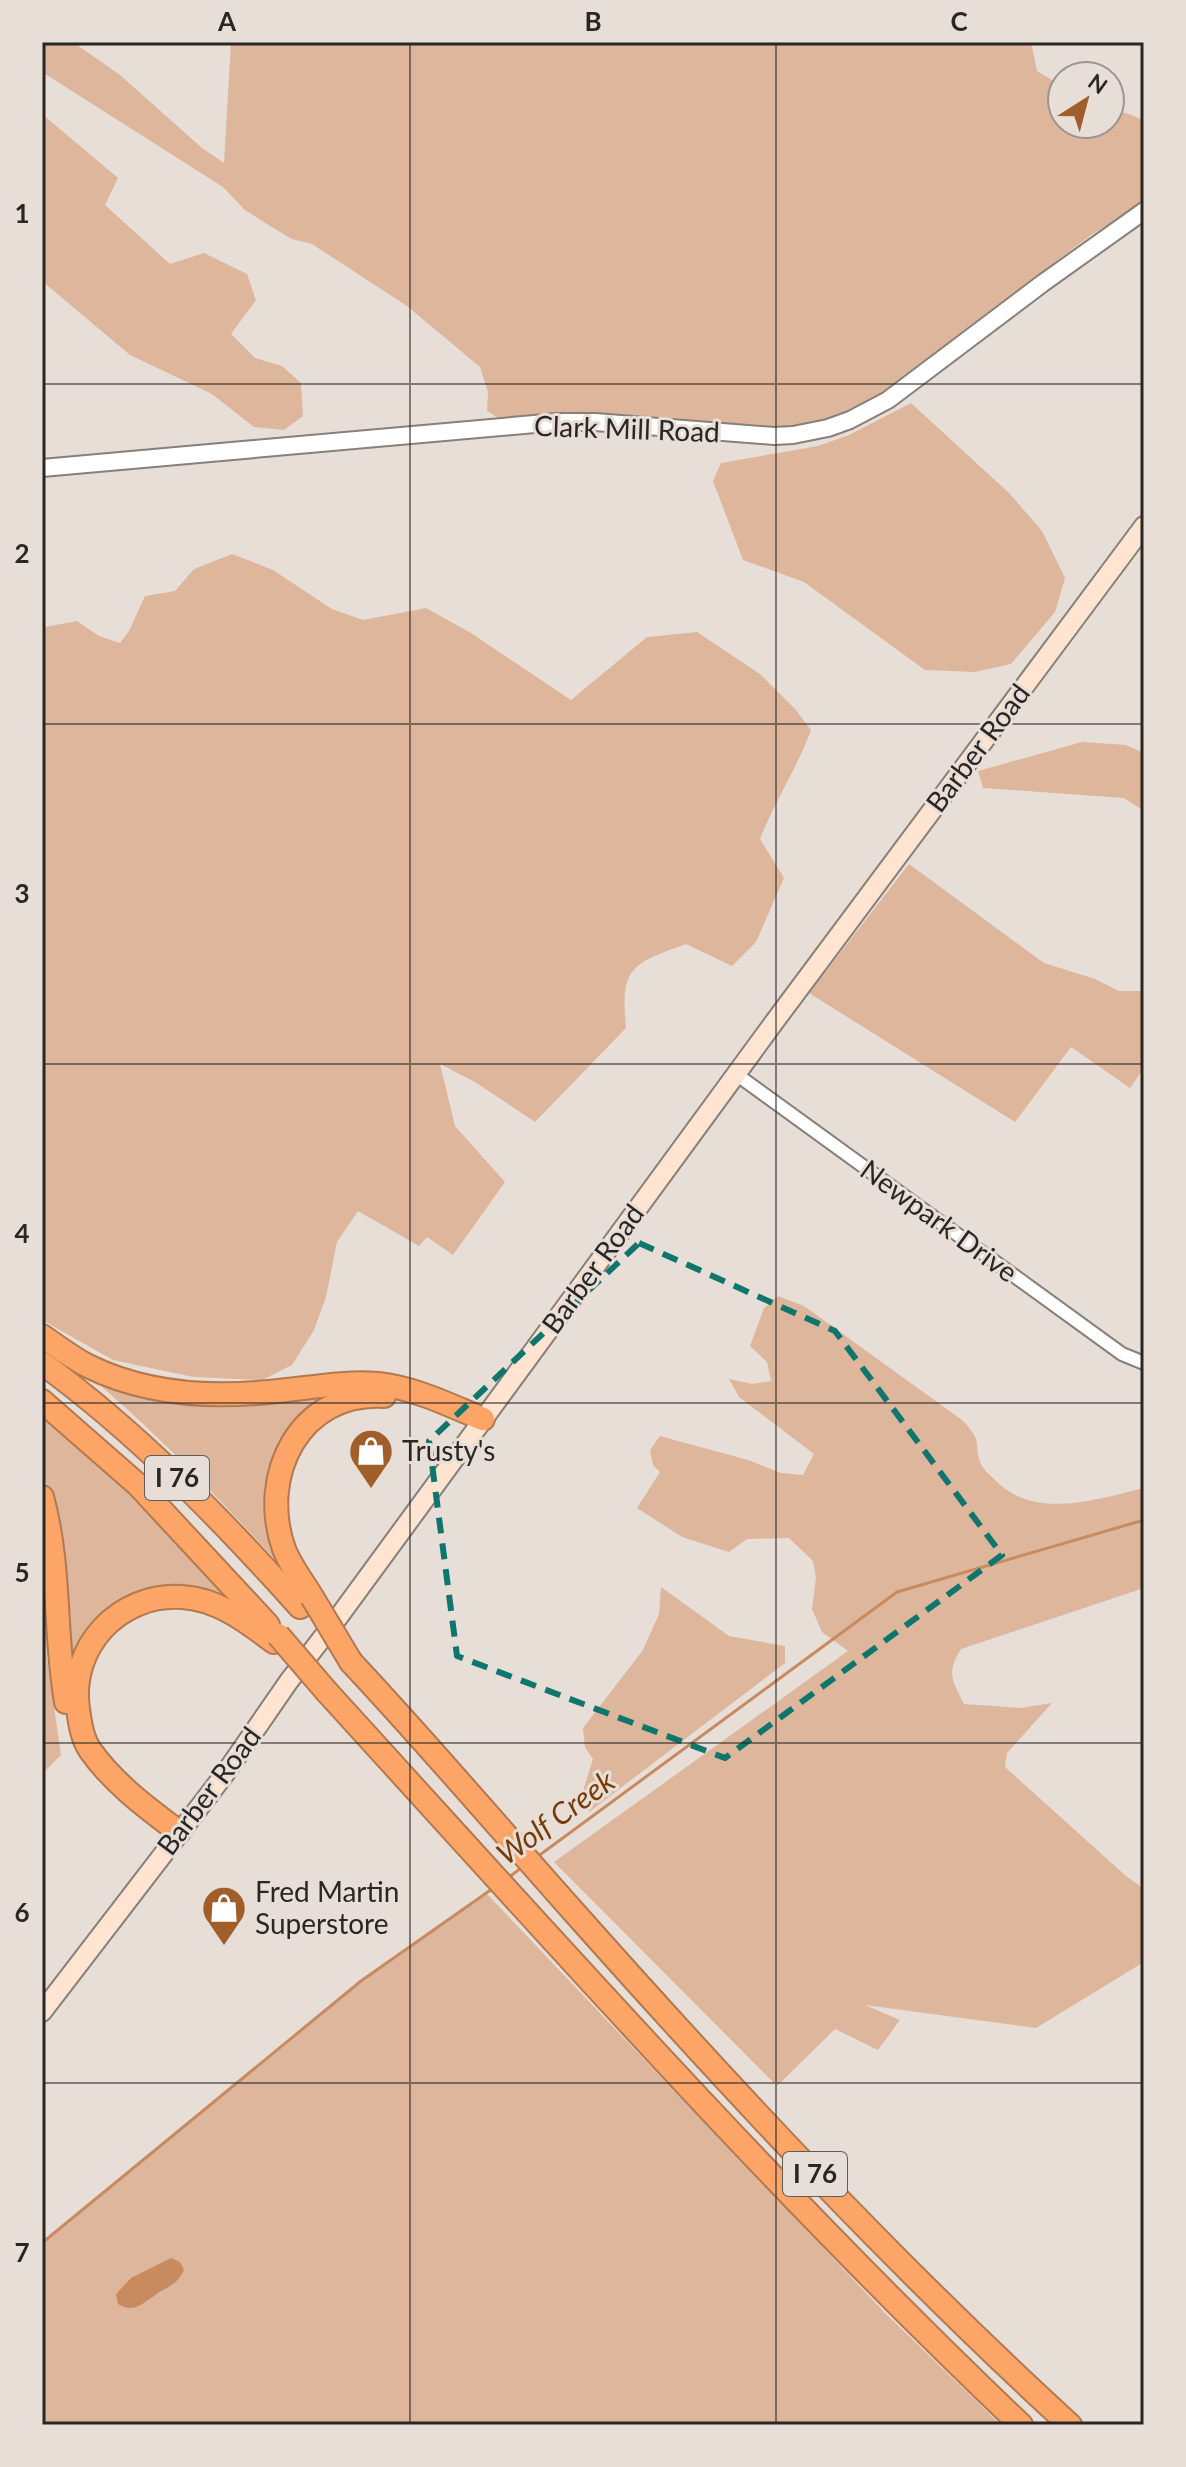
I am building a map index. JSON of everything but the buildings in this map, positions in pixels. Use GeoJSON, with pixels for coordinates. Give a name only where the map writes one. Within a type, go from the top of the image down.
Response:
{"type":"FeatureCollection","features":[{"type":"Feature","properties":{"kind":"highway"},"geometry":{"type":"LineString","coordinates":[[42,1336],[87,1365],[156,1388],[238,1394],[349,1383],[379,1384],[408,1390],[479,1424]]}},
{"type":"Feature","properties":{"kind":"highway","name":"I 76"},"geometry":{"type":"LineString","coordinates":[[42,1363],[144,1445],[306,1602],[351,1662],[573,1911],[901,2263],[1070,2425]]}},
{"type":"Feature","properties":{"kind":"highway"},"geometry":{"type":"LineString","coordinates":[[306,1602],[284,1549],[275,1509],[278,1471],[289,1446],[305,1426],[342,1403],[375,1395],[411,1401],[479,1424]]}},
{"type":"Feature","properties":{"kind":"highway","name":"I 76"},"geometry":{"type":"LineString","coordinates":[[42,1401],[138,1485],[545,1934],[834,2242],[1021,2425]]}},
{"type":"Feature","properties":{"kind":"highway"},"geometry":{"type":"LineString","coordinates":[[42,1497],[55,1563],[60,1663],[70,1730],[98,1776],[176,1836]]}},
{"type":"Feature","properties":{"kind":"highway"},"geometry":{"type":"LineString","coordinates":[[176,1836],[119,1784],[90,1749],[80,1728],[75,1692],[87,1649],[102,1628],[120,1613],[148,1601],[170,1597],[193,1598],[216,1605],[276,1639]]}},
{"type":"Feature","properties":{"kind":"main road","name":"Barber Road"},"geometry":{"type":"LineString","coordinates":[[42,2012],[223,1777],[289,1681],[1144,526]]}},
{"type":"Feature","properties":{"kind":"street","name":"Clark Mill Road"},"geometry":{"type":"LineString","coordinates":[[42,468],[557,422],[774,436],[812,433],[850,420],[888,400],[1144,211]]}},
{"type":"Feature","properties":{"kind":"street","name":"Newpark Drive"},"geometry":{"type":"LineString","coordinates":[[736,1074],[1122,1354],[1144,1363]]}},
{"type":"Feature","properties":{"kind":"highlighted area"},"geometry":{"type":"Polygon","coordinates":[[[639,1243],[835,1331],[1002,1555],[725,1758],[457,1656],[429,1441],[639,1243]]]}},
{"type":"Feature","properties":{"kind":"shaded area"},"geometry":{"type":"Polygon","coordinates":[[[42,42],[73,42],[120,75],[202,148],[224,163],[231,42],[1031,42],[1037,71],[1046,76],[1046,140],[1126,140],[1126,113],[1144,120],[1144,198],[1133,210],[1091,235],[964,330],[879,399],[841,418],[783,431],[702,421],[626,420],[581,412],[500,419],[487,411],[488,392],[480,367],[407,306],[312,244],[292,239],[245,210],[223,187],[42,72],[42,42]]]}},
{"type":"Feature","properties":{"kind":"shaded area"},"geometry":{"type":"Polygon","coordinates":[[[42,114],[118,178],[105,205],[170,264],[204,253],[247,274],[256,300],[231,334],[255,358],[282,366],[301,383],[303,416],[284,430],[254,427],[212,394],[130,355],[42,281],[42,114]]]}},
{"type":"Feature","properties":{"kind":"shaded area"},"geometry":{"type":"Polygon","coordinates":[[[911,403],[1009,493],[1042,531],[1065,578],[1055,612],[1011,664],[975,672],[925,670],[804,582],[743,560],[713,481],[721,463],[818,446],[849,435],[911,403]]]}},
{"type":"Feature","properties":{"kind":"shaded area"},"geometry":{"type":"Polygon","coordinates":[[[232,554],[273,570],[332,609],[363,620],[426,608],[471,633],[571,700],[647,637],[697,632],[760,674],[811,730],[760,839],[784,878],[756,942],[732,966],[686,944],[641,963],[628,980],[625,992],[626,1028],[535,1122],[475,1082],[440,1064],[455,1126],[505,1182],[453,1255],[427,1237],[419,1246],[358,1211],[337,1242],[326,1297],[314,1330],[292,1365],[262,1380],[193,1377],[113,1360],[42,1320],[42,636],[45,627],[77,621],[99,636],[120,643],[145,596],[175,591],[194,569],[232,554]]]}},
{"type":"Feature","properties":{"kind":"shaded area"},"geometry":{"type":"Polygon","coordinates":[[[1082,742],[1126,745],[1144,753],[1144,811],[1124,798],[983,788],[978,771],[1082,742]]]}},
{"type":"Feature","properties":{"kind":"shaded area"},"geometry":{"type":"Polygon","coordinates":[[[909,864],[1044,963],[1095,979],[1119,991],[1144,991],[1144,1068],[1130,1088],[1071,1047],[1015,1122],[809,993],[909,864]]]}},
{"type":"Feature","properties":{"kind":"shaded area"},"geometry":{"type":"Polygon","coordinates":[[[778,1296],[804,1306],[962,1420],[976,1438],[982,1466],[1009,1491],[1026,1499],[1065,1504],[1144,1488],[1144,1588],[961,1649],[953,1664],[952,1676],[964,1704],[1020,1708],[1052,1703],[1007,1753],[1005,1767],[1144,1889],[1144,1962],[1036,2028],[865,2005],[900,2020],[878,2050],[835,2029],[777,2086],[554,1862],[848,1651],[822,1632],[812,1609],[816,1578],[813,1561],[789,1538],[747,1539],[729,1552],[682,1537],[637,1508],[660,1472],[653,1465],[650,1450],[660,1436],[748,1460],[781,1473],[803,1475],[814,1454],[739,1397],[729,1379],[752,1384],[771,1381],[767,1362],[750,1346],[764,1308],[778,1296]]]}},
{"type":"Feature","properties":{"kind":"shaded area"},"geometry":{"type":"Polygon","coordinates":[[[78,1367],[133,1386],[337,1388],[280,1453],[292,1578],[163,1443],[78,1367]]]}},
{"type":"Feature","properties":{"kind":"shaded area"},"geometry":{"type":"Polygon","coordinates":[[[42,1414],[138,1501],[228,1596],[227,1599],[166,1588],[70,1665],[69,1608],[61,1536],[42,1471],[42,1414]]]}},
{"type":"Feature","properties":{"kind":"shaded area"},"geometry":{"type":"Polygon","coordinates":[[[42,1549],[47,1658],[61,1755],[42,1774],[42,1549]]]}},
{"type":"Feature","properties":{"kind":"shaded area"},"geometry":{"type":"Polygon","coordinates":[[[661,1587],[729,1636],[785,1646],[785,1663],[589,1812],[582,1794],[593,1759],[585,1747],[583,1728],[643,1650],[659,1614],[661,1587]]]}},
{"type":"Feature","properties":{"kind":"shaded area"},"geometry":{"type":"Polygon","coordinates":[[[486,1893],[885,2313],[1001,2425],[42,2425],[42,2243],[361,1981],[486,1893]]]}},
{"type":"Feature","properties":{"kind":"shaded area"},"geometry":{"type":"Polygon","coordinates":[[[171,2258],[180,2262],[184,2270],[174,2283],[137,2307],[118,2304],[116,2294],[131,2278],[171,2258]]]}},
{"type":"Feature","properties":{"kind":"waterway","name":"Wolf Creek"},"geometry":{"type":"LineString","coordinates":[[537,1857],[897,1592],[1144,1520]]}},
{"type":"Feature","properties":{"kind":"waterway","name":"Wolf Creek"},"geometry":{"type":"LineString","coordinates":[[508,1878],[521,1868]]}},
{"type":"Feature","properties":{"kind":"waterway","name":"Wolf Creek"},"geometry":{"type":"LineString","coordinates":[[42,2243],[361,1981],[492,1889]]}},
{"type":"Feature","properties":{"kind":"place","name":"Trusty's"},"geometry":{"type":"Point","coordinates":[371,1490]}},
{"type":"Feature","properties":{"kind":"place","name":"Fred Martin Superstore"},"geometry":{"type":"Point","coordinates":[224,1947]}}]}
